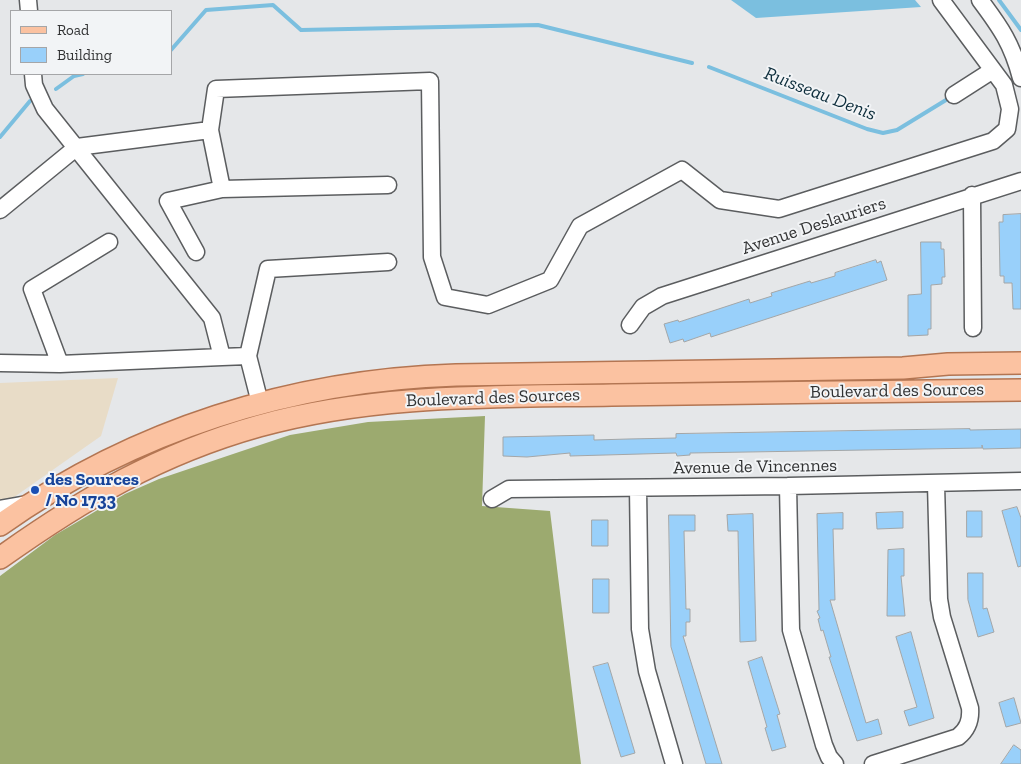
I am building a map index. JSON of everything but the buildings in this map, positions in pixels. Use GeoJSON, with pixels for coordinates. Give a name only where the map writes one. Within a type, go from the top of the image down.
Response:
{"type":"FeatureCollection","features":[{"type":"Feature","properties":{"kind":"main road","name":"Boulevard des Sources"},"geometry":{"type":"LineString","coordinates":[[0,525],[82,474],[146,442],[207,419],[260,402],[352,384],[436,375],[903,368],[948,364],[1021,363]]}},
{"type":"Feature","properties":{"kind":"main road","name":"Boulevard des Sources"},"geometry":{"type":"LineString","coordinates":[[0,558],[80,503],[149,466],[197,447],[260,426],[360,405],[461,397],[1021,390]]}},
{"type":"Feature","properties":{"kind":"street"},"geometry":{"type":"LineString","coordinates":[[222,189],[210,130],[216,88],[430,81],[432,256],[445,297],[488,305],[550,280],[580,226],[682,170],[720,200],[779,209],[993,141],[1007,129],[1010,109],[1004,84],[941,0]]}},
{"type":"Feature","properties":{"kind":"street"},"geometry":{"type":"LineString","coordinates":[[980,0],[1010,44],[1021,78]]}},
{"type":"Feature","properties":{"kind":"street"},"geometry":{"type":"LineString","coordinates":[[954,95],[993,70]]}},
{"type":"Feature","properties":{"kind":"street"},"geometry":{"type":"LineString","coordinates":[[33,75],[34,84],[45,109],[212,318],[222,357]]}},
{"type":"Feature","properties":{"kind":"street"},"geometry":{"type":"LineString","coordinates":[[0,210],[77,147],[210,130]]}},
{"type":"Feature","properties":{"kind":"street","name":"Avenue Deslauriers"},"geometry":{"type":"LineString","coordinates":[[630,325],[643,307],[662,296],[972,195],[1021,181]]}},
{"type":"Feature","properties":{"kind":"street"},"geometry":{"type":"LineString","coordinates":[[196,252],[168,200],[222,189],[388,185]]}},
{"type":"Feature","properties":{"kind":"street"},"geometry":{"type":"LineString","coordinates":[[972,195],[973,328]]}},
{"type":"Feature","properties":{"kind":"street"},"geometry":{"type":"LineString","coordinates":[[60,364],[32,289],[108,242]]}},
{"type":"Feature","properties":{"kind":"street"},"geometry":{"type":"LineString","coordinates":[[260,402],[248,356],[268,269],[388,262]]}},
{"type":"Feature","properties":{"kind":"street"},"geometry":{"type":"LineString","coordinates":[[0,363],[60,364],[248,356]]}},
{"type":"Feature","properties":{"kind":"street","name":"Avenue de Vincennes"},"geometry":{"type":"LineString","coordinates":[[492,499],[509,489],[936,484],[1021,481]]}},
{"type":"Feature","properties":{"kind":"street"},"geometry":{"type":"LineString","coordinates":[[873,764],[958,737],[966,730],[970,720],[970,708],[942,617],[939,599],[936,484]]}},
{"type":"Feature","properties":{"kind":"street"},"geometry":{"type":"LineString","coordinates":[[788,486],[791,630],[824,745],[828,757],[835,764]]}},
{"type":"Feature","properties":{"kind":"street"},"geometry":{"type":"LineString","coordinates":[[638,488],[640,629],[647,671],[674,764]]}},
{"type":"Feature","properties":{"kind":"street"},"geometry":{"type":"LineString","coordinates":[[0,509],[32,504]]}},
{"type":"Feature","properties":{"kind":"shaded area"},"geometry":{"type":"Polygon","coordinates":[[[118,378],[101,436],[0,507],[0,383],[118,378]]]}},
{"type":"Feature","properties":{"kind":"green space"},"geometry":{"type":"Polygon","coordinates":[[[485,416],[482,506],[550,511],[581,764],[0,764],[0,576],[55,535],[125,494],[159,479],[290,435],[368,422],[485,416]]]}},
{"type":"Feature","properties":{"kind":"water"},"geometry":{"type":"Polygon","coordinates":[[[731,0],[915,0],[921,7],[756,18],[731,0]]]}},
{"type":"Feature","properties":{"kind":"waterway"},"geometry":{"type":"LineString","coordinates":[[999,0],[1021,30]]}},
{"type":"Feature","properties":{"kind":"waterway","name":"Ruisseau Denis"},"geometry":{"type":"LineString","coordinates":[[172,49],[206,10],[273,5],[301,30],[538,25],[692,63]]}},
{"type":"Feature","properties":{"kind":"waterway","name":"Ruisseau Denis"},"geometry":{"type":"LineString","coordinates":[[709,67],[867,129],[883,133],[897,130],[946,100]]}},
{"type":"Feature","properties":{"kind":"waterway","name":"Ruisseau Denis"},"geometry":{"type":"LineString","coordinates":[[56,89],[74,76],[78,75]]}},
{"type":"Feature","properties":{"kind":"waterway","name":"Ruisseau Denis"},"geometry":{"type":"LineString","coordinates":[[0,137],[30,101]]}},
{"type":"Feature","properties":{"kind":"place","name":"des Sources / No 1733"},"geometry":{"type":"Point","coordinates":[35,490]}}]}
